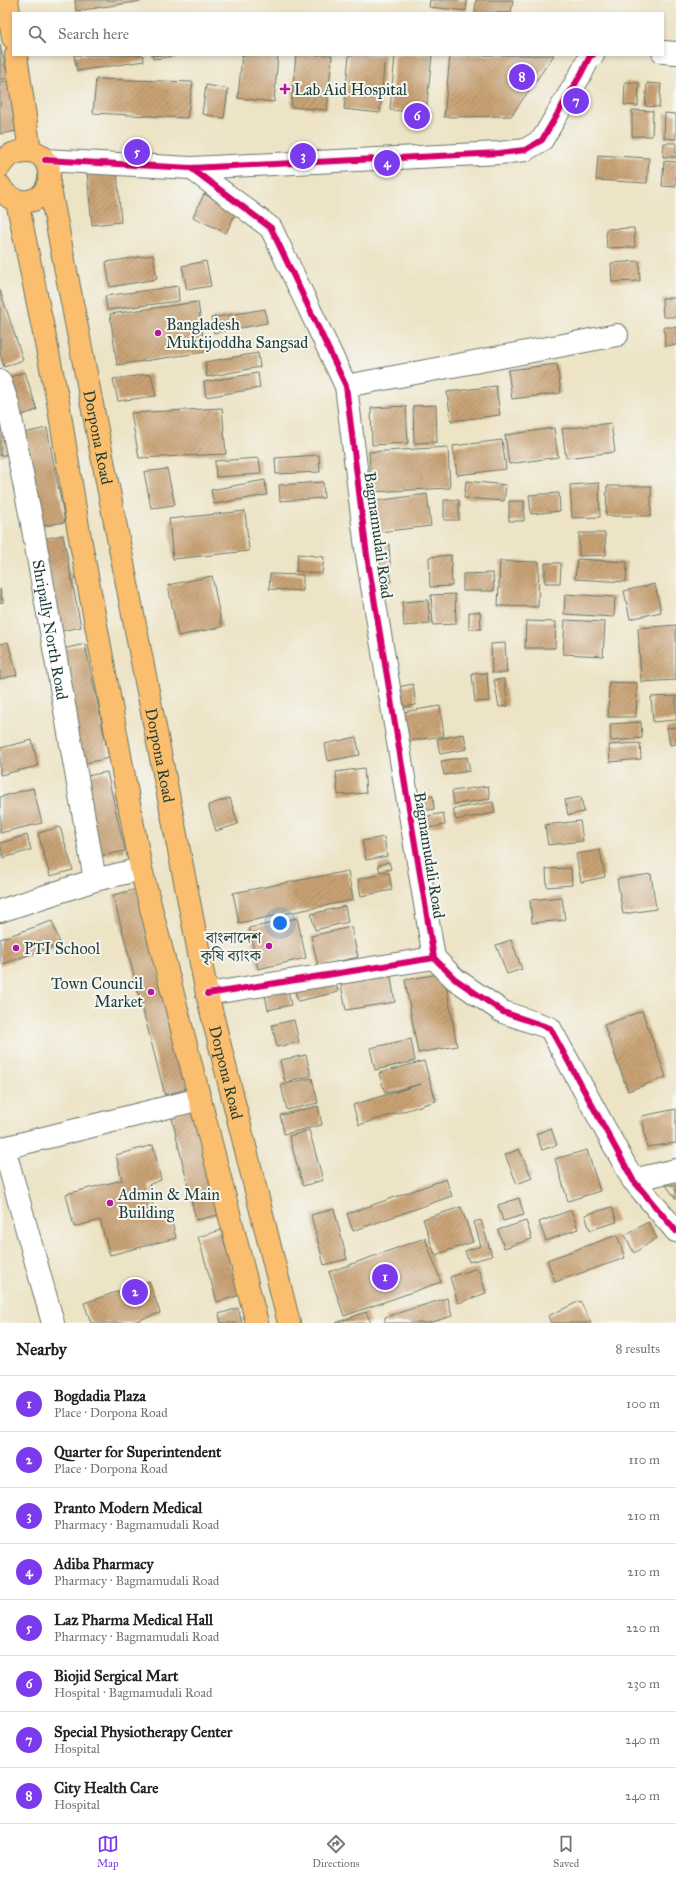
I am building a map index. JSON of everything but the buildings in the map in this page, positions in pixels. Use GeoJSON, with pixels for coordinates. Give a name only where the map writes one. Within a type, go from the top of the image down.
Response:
{"type":"FeatureCollection","features":[{"type":"Feature","properties":{"kind":"main road"},"geometry":{"type":"LineString","coordinates":[[7,0],[12,32]]}},
{"type":"Feature","properties":{"kind":"main road","name":"Dorpona Road"},"geometry":{"type":"LineString","coordinates":[[16,56],[38,156],[50,174],[49,184],[207,994],[288,1323]]}},
{"type":"Feature","properties":{"kind":"main road"},"geometry":{"type":"LineString","coordinates":[[1,161],[15,152],[38,156]]}},
{"type":"Feature","properties":{"kind":"main road"},"geometry":{"type":"LineString","coordinates":[[0,186],[2,191],[9,197],[17,201],[27,202],[36,199],[44,193],[49,184]]}},
{"type":"Feature","properties":{"kind":"main road","name":"Dorpona Road"},"geometry":{"type":"LineString","coordinates":[[17,201],[58,402],[78,527],[141,869],[256,1323]]}},
{"type":"Feature","properties":{"kind":"street"},"geometry":{"type":"LineString","coordinates":[[664,52],[676,53]]}},
{"type":"Feature","properties":{"kind":"street"},"geometry":{"type":"LineString","coordinates":[[38,156],[191,168],[500,153],[524,150],[542,140],[590,56]]}},
{"type":"Feature","properties":{"kind":"street","name":"Bagmamudali Road"},"geometry":{"type":"LineString","coordinates":[[191,168],[271,228],[346,386],[367,556],[434,958]]}},
{"type":"Feature","properties":{"kind":"street"},"geometry":{"type":"LineString","coordinates":[[346,386],[617,335]]}},
{"type":"Feature","properties":{"kind":"street","name":"Shripally North Road"},"geometry":{"type":"LineString","coordinates":[[0,381],[8,404],[31,518],[96,880]]}},
{"type":"Feature","properties":{"kind":"street"},"geometry":{"type":"LineString","coordinates":[[0,911],[96,880],[141,869]]}},
{"type":"Feature","properties":{"kind":"street"},"geometry":{"type":"LineString","coordinates":[[207,994],[434,958],[455,979],[503,1012],[550,1028],[633,1180],[676,1231]]}},
{"type":"Feature","properties":{"kind":"street"},"geometry":{"type":"LineString","coordinates":[[53,1323],[2,1148],[200,1099]]}},
{"type":"Feature","properties":{"kind":"street"},"geometry":{"type":"LineString","coordinates":[[633,1180],[676,1170]]}},
{"type":"Feature","properties":{"kind":"cycle path"},"geometry":{"type":"LineString","coordinates":[[45,160],[191,168],[500,153],[525,150],[542,140],[590,56]]}},
{"type":"Feature","properties":{"kind":"cycle path"},"geometry":{"type":"LineString","coordinates":[[191,168],[271,228],[346,386],[367,556],[434,958]]}},
{"type":"Feature","properties":{"kind":"cycle path"},"geometry":{"type":"LineString","coordinates":[[207,994],[434,958],[455,979],[503,1012],[550,1028],[633,1180],[676,1231]]}},
{"type":"Feature","properties":{"kind":"place","name":"City Health Care"},"geometry":{"type":"Point","coordinates":[522,77]}},
{"type":"Feature","properties":{"kind":"place","name":"Lab Aid Hospital"},"geometry":{"type":"Point","coordinates":[285,89]}},
{"type":"Feature","properties":{"kind":"place","name":"Special Physiotherapy Center"},"geometry":{"type":"Point","coordinates":[576,101]}},
{"type":"Feature","properties":{"kind":"place","name":"Biojid Sergical Mart"},"geometry":{"type":"Point","coordinates":[417,116]}},
{"type":"Feature","properties":{"kind":"place","name":"Laz Pharma Medical Hall"},"geometry":{"type":"Point","coordinates":[137,152]}},
{"type":"Feature","properties":{"kind":"place","name":"Pranto Modern Medical"},"geometry":{"type":"Point","coordinates":[303,156]}},
{"type":"Feature","properties":{"kind":"place","name":"Adiba Pharmacy"},"geometry":{"type":"Point","coordinates":[387,163]}},
{"type":"Feature","properties":{"kind":"place","name":"Bangladesh Muktijoddha Sangsad"},"geometry":{"type":"Point","coordinates":[158,333]}},
{"type":"Feature","properties":{"kind":"place","name":"বাংলাদেশ কৃষি ব্যাংক"},"geometry":{"type":"Point","coordinates":[269,946]}},
{"type":"Feature","properties":{"kind":"place","name":"PTI School"},"geometry":{"type":"Point","coordinates":[16,948]}},
{"type":"Feature","properties":{"kind":"place","name":"Town Council Market"},"geometry":{"type":"Point","coordinates":[151,992]}},
{"type":"Feature","properties":{"kind":"place","name":"Admin & Main Building"},"geometry":{"type":"Point","coordinates":[110,1203]}},
{"type":"Feature","properties":{"kind":"place","name":"Bogdadia Plaza"},"geometry":{"type":"Point","coordinates":[385,1277]}},
{"type":"Feature","properties":{"kind":"place","name":"Quarter for Superintendent"},"geometry":{"type":"Point","coordinates":[135,1292]}}]}
